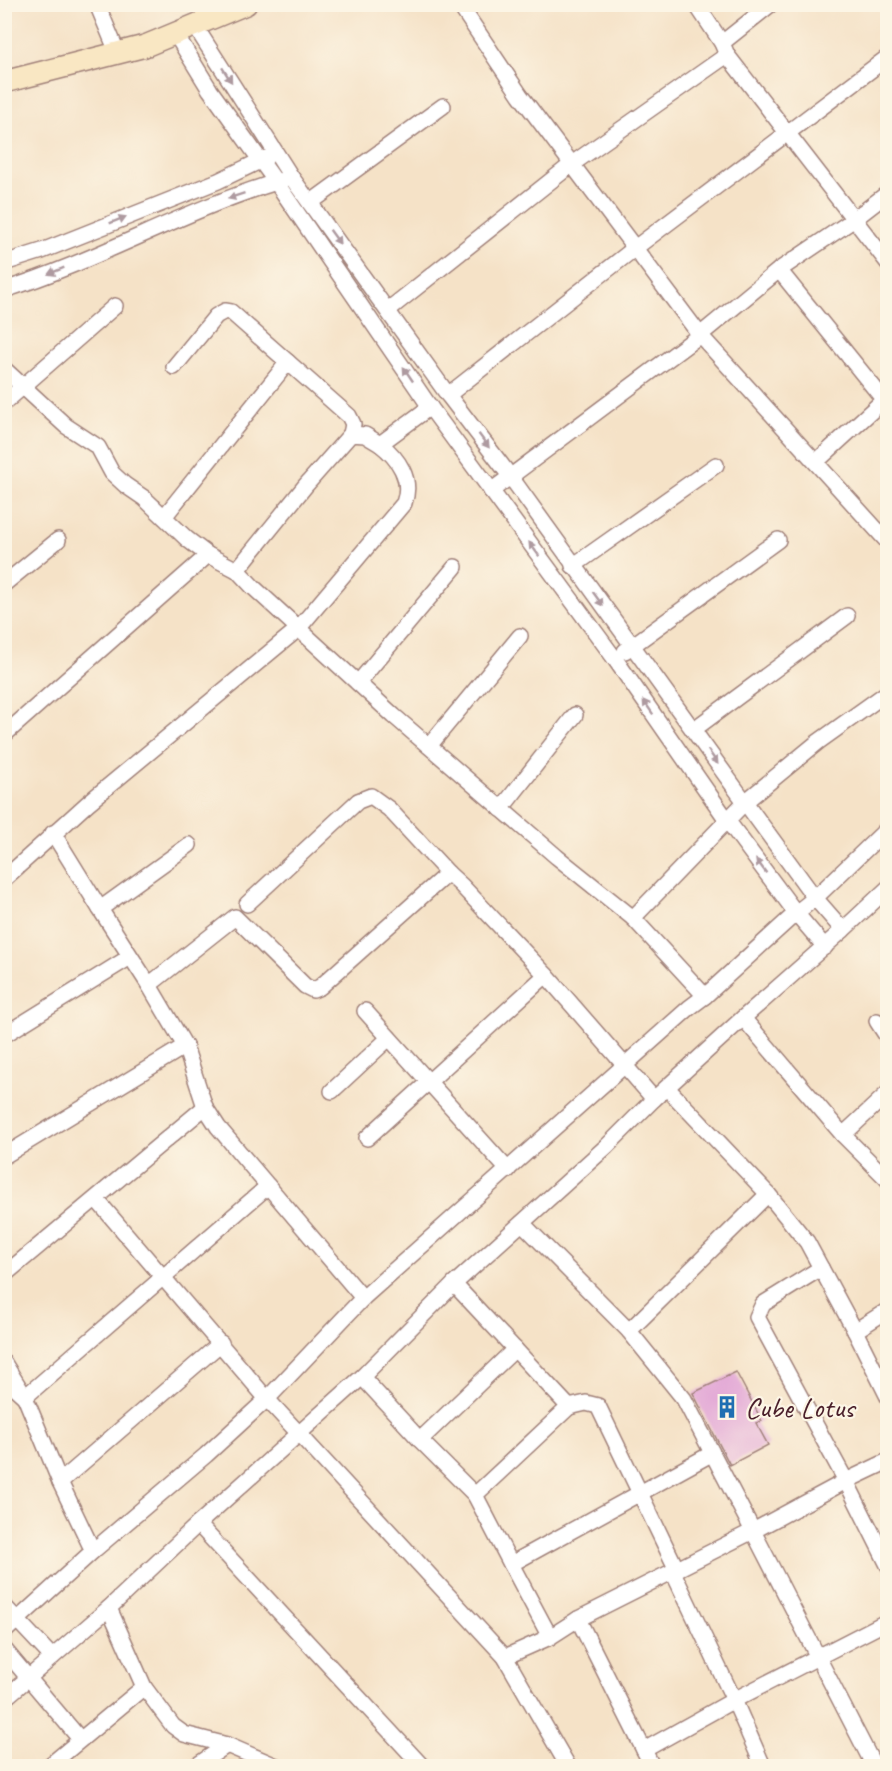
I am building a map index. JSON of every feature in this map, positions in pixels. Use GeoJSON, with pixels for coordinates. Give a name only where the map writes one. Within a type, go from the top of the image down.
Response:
{"type":"FeatureCollection","features":[{"type":"Feature","properties":{"kind":"street"},"geometry":{"type":"LineString","coordinates":[[97,4],[118,54]]}},
{"type":"Feature","properties":{"kind":"street"},"geometry":{"type":"LineString","coordinates":[[459,4],[520,95],[700,334],[887,540]]}},
{"type":"Feature","properties":{"kind":"street"},"geometry":{"type":"LineString","coordinates":[[696,4],[724,49],[787,135],[888,263]]}},
{"type":"Feature","properties":{"kind":"street"},"geometry":{"type":"LineString","coordinates":[[388,310],[572,164],[724,49],[771,4]]}},
{"type":"Feature","properties":{"kind":"street"},"geometry":{"type":"LineString","coordinates":[[4,82],[145,46],[242,5]]}},
{"type":"Feature","properties":{"kind":"street"},"geometry":{"type":"LineString","coordinates":[[195,26],[278,153],[291,178],[815,898],[843,930]]}},
{"type":"Feature","properties":{"kind":"street"},"geometry":{"type":"LineString","coordinates":[[175,33],[210,90],[430,406],[615,659],[727,820],[796,913],[825,947]]}},
{"type":"Feature","properties":{"kind":"street"},"geometry":{"type":"LineString","coordinates":[[448,395],[635,248],[888,57]]}},
{"type":"Feature","properties":{"kind":"street"},"geometry":{"type":"LineString","coordinates":[[310,203],[443,106]]}},
{"type":"Feature","properties":{"kind":"street"},"geometry":{"type":"LineString","coordinates":[[4,263],[42,251],[207,185],[258,160],[278,153]]}},
{"type":"Feature","properties":{"kind":"street"},"geometry":{"type":"LineString","coordinates":[[4,290],[116,248],[221,201],[291,178]]}},
{"type":"Feature","properties":{"kind":"street"},"geometry":{"type":"LineString","coordinates":[[491,491],[700,334],[779,270],[853,220],[888,193]]}},
{"type":"Feature","properties":{"kind":"street"},"geometry":{"type":"LineString","coordinates":[[779,270],[886,398],[816,462]]}},
{"type":"Feature","properties":{"kind":"street"},"geometry":{"type":"LineString","coordinates":[[4,403],[115,306]]}},
{"type":"Feature","properties":{"kind":"street"},"geometry":{"type":"LineString","coordinates":[[174,367],[216,316],[225,311],[231,312],[349,416],[353,424],[351,434],[237,570]]}},
{"type":"Feature","properties":{"kind":"street"},"geometry":{"type":"LineString","coordinates":[[164,517],[288,362]]}},
{"type":"Feature","properties":{"kind":"street"},"geometry":{"type":"LineString","coordinates":[[4,369],[66,426],[98,447],[112,473],[208,555],[237,570],[298,629],[429,746],[557,857],[633,918],[705,996]]}},
{"type":"Feature","properties":{"kind":"street"},"geometry":{"type":"LineString","coordinates":[[380,444],[430,406]]}},
{"type":"Feature","properties":{"kind":"street"},"geometry":{"type":"LineString","coordinates":[[4,879],[53,833],[298,629],[404,503],[408,492],[405,474],[393,454],[365,435],[351,434]]}},
{"type":"Feature","properties":{"kind":"street"},"geometry":{"type":"LineString","coordinates":[[573,566],[716,465]]}},
{"type":"Feature","properties":{"kind":"street"},"geometry":{"type":"LineString","coordinates":[[4,584],[58,540]]}},
{"type":"Feature","properties":{"kind":"street"},"geometry":{"type":"LineString","coordinates":[[615,659],[778,540]]}},
{"type":"Feature","properties":{"kind":"street"},"geometry":{"type":"LineString","coordinates":[[4,735],[208,555]]}},
{"type":"Feature","properties":{"kind":"street"},"geometry":{"type":"LineString","coordinates":[[358,683],[455,567]]}},
{"type":"Feature","properties":{"kind":"street"},"geometry":{"type":"LineString","coordinates":[[693,730],[847,616]]}},
{"type":"Feature","properties":{"kind":"street"},"geometry":{"type":"LineString","coordinates":[[429,746],[520,636]]}},
{"type":"Feature","properties":{"kind":"street"},"geometry":{"type":"LineString","coordinates":[[633,918],[745,802],[818,742],[888,692]]}},
{"type":"Feature","properties":{"kind":"street"},"geometry":{"type":"LineString","coordinates":[[501,809],[575,715]]}},
{"type":"Feature","properties":{"kind":"street"},"geometry":{"type":"LineString","coordinates":[[247,904],[358,801],[370,796],[389,809],[546,975],[654,1099]]}},
{"type":"Feature","properties":{"kind":"street"},"geometry":{"type":"LineString","coordinates":[[4,1632],[267,1399],[363,1298],[815,898],[888,828]]}},
{"type":"Feature","properties":{"kind":"street"},"geometry":{"type":"LineString","coordinates":[[53,833],[185,1046],[205,1107],[218,1127],[363,1298]]}},
{"type":"Feature","properties":{"kind":"street"},"geometry":{"type":"LineString","coordinates":[[100,909],[189,845]]}},
{"type":"Feature","properties":{"kind":"street"},"geometry":{"type":"LineString","coordinates":[[148,985],[235,917],[305,986],[313,990],[320,987],[448,873]]}},
{"type":"Feature","properties":{"kind":"street"},"geometry":{"type":"LineString","coordinates":[[4,1700],[109,1608],[198,1524],[362,1377],[454,1284],[607,1146],[654,1099],[888,888]]}},
{"type":"Feature","properties":{"kind":"street"},"geometry":{"type":"LineString","coordinates":[[4,1035],[130,957]]}},
{"type":"Feature","properties":{"kind":"street"},"geometry":{"type":"LineString","coordinates":[[367,1138],[546,975]]}},
{"type":"Feature","properties":{"kind":"street"},"geometry":{"type":"LineString","coordinates":[[365,1011],[508,1170]]}},
{"type":"Feature","properties":{"kind":"street"},"geometry":{"type":"LineString","coordinates":[[743,1018],[843,1135],[888,1180]]}},
{"type":"Feature","properties":{"kind":"street"},"geometry":{"type":"LineString","coordinates":[[877,1021],[888,1038]]}},
{"type":"Feature","properties":{"kind":"street"},"geometry":{"type":"LineString","coordinates":[[332,1091],[389,1038]]}},
{"type":"Feature","properties":{"kind":"street"},"geometry":{"type":"LineString","coordinates":[[4,1156],[185,1046]]}},
{"type":"Feature","properties":{"kind":"street"},"geometry":{"type":"LineString","coordinates":[[667,1088],[768,1194],[807,1242],[888,1397]]}},
{"type":"Feature","properties":{"kind":"street"},"geometry":{"type":"LineString","coordinates":[[843,1135],[888,1093]]}},
{"type":"Feature","properties":{"kind":"street"},"geometry":{"type":"LineString","coordinates":[[4,1275],[205,1107]]}},
{"type":"Feature","properties":{"kind":"street"},"geometry":{"type":"LineString","coordinates":[[25,1398],[268,1186]]}},
{"type":"Feature","properties":{"kind":"street"},"geometry":{"type":"LineString","coordinates":[[629,1331],[768,1194]]}},
{"type":"Feature","properties":{"kind":"street"},"geometry":{"type":"LineString","coordinates":[[96,1199],[267,1399],[505,1657],[568,1767]]}},
{"type":"Feature","properties":{"kind":"street"},"geometry":{"type":"LineString","coordinates":[[522,1224],[629,1331],[684,1399],[874,1767]]}},
{"type":"Feature","properties":{"kind":"street"},"geometry":{"type":"LineString","coordinates":[[821,1268],[763,1304],[757,1317],[846,1481],[888,1565]]}},
{"type":"Feature","properties":{"kind":"street"},"geometry":{"type":"LineString","coordinates":[[454,1284],[569,1407]]}},
{"type":"Feature","properties":{"kind":"street"},"geometry":{"type":"LineString","coordinates":[[855,1331],[888,1310]]}},
{"type":"Feature","properties":{"kind":"street"},"geometry":{"type":"LineString","coordinates":[[60,1482],[221,1344]]}},
{"type":"Feature","properties":{"kind":"street"},"geometry":{"type":"LineString","coordinates":[[420,1440],[515,1349]]}},
{"type":"Feature","properties":{"kind":"street"},"geometry":{"type":"LineString","coordinates":[[4,1363],[25,1398],[60,1482],[93,1551]]}},
{"type":"Feature","properties":{"kind":"street"},"geometry":{"type":"LineString","coordinates":[[362,1377],[475,1495],[550,1637]]}},
{"type":"Feature","properties":{"kind":"street"},"geometry":{"type":"LineString","coordinates":[[4,1378],[25,1398]]}},
{"type":"Feature","properties":{"kind":"street"},"geometry":{"type":"LineString","coordinates":[[475,1495],[569,1407],[586,1403],[598,1406],[763,1767]]}},
{"type":"Feature","properties":{"kind":"street"},"geometry":{"type":"LineString","coordinates":[[511,1564],[711,1454]]}},
{"type":"Feature","properties":{"kind":"street"},"geometry":{"type":"LineString","coordinates":[[505,1657],[550,1637],[578,1619],[888,1461]]}},
{"type":"Feature","properties":{"kind":"street"},"geometry":{"type":"LineString","coordinates":[[198,1524],[422,1767]]}},
{"type":"Feature","properties":{"kind":"street"},"geometry":{"type":"LineString","coordinates":[[4,1606],[52,1657]]}},
{"type":"Feature","properties":{"kind":"street"},"geometry":{"type":"LineString","coordinates":[[109,1608],[144,1687],[173,1726],[184,1734],[227,1745],[276,1767]]}},
{"type":"Feature","properties":{"kind":"street"},"geometry":{"type":"LineString","coordinates":[[578,1619],[652,1767]]}},
{"type":"Feature","properties":{"kind":"street"},"geometry":{"type":"LineString","coordinates":[[644,1750],[734,1700],[888,1621]]}},
{"type":"Feature","properties":{"kind":"street"},"geometry":{"type":"LineString","coordinates":[[4,1649],[80,1739]]}},
{"type":"Feature","properties":{"kind":"street"},"geometry":{"type":"LineString","coordinates":[[50,1767],[80,1739],[144,1687]]}},
{"type":"Feature","properties":{"kind":"street"},"geometry":{"type":"LineString","coordinates":[[196,1767],[227,1745]]}},
{"type":"Feature","properties":{"kind":"building","name":"Cube Lotus"},"geometry":{"type":"Polygon","coordinates":[[[736,1372],[762,1421],[756,1423],[768,1445],[730,1465],[693,1393],[736,1372]]]}},
{"type":"Feature","properties":{"kind":"place","name":"Cube Lotus"},"geometry":{"type":"Point","coordinates":[727,1407]}}]}
